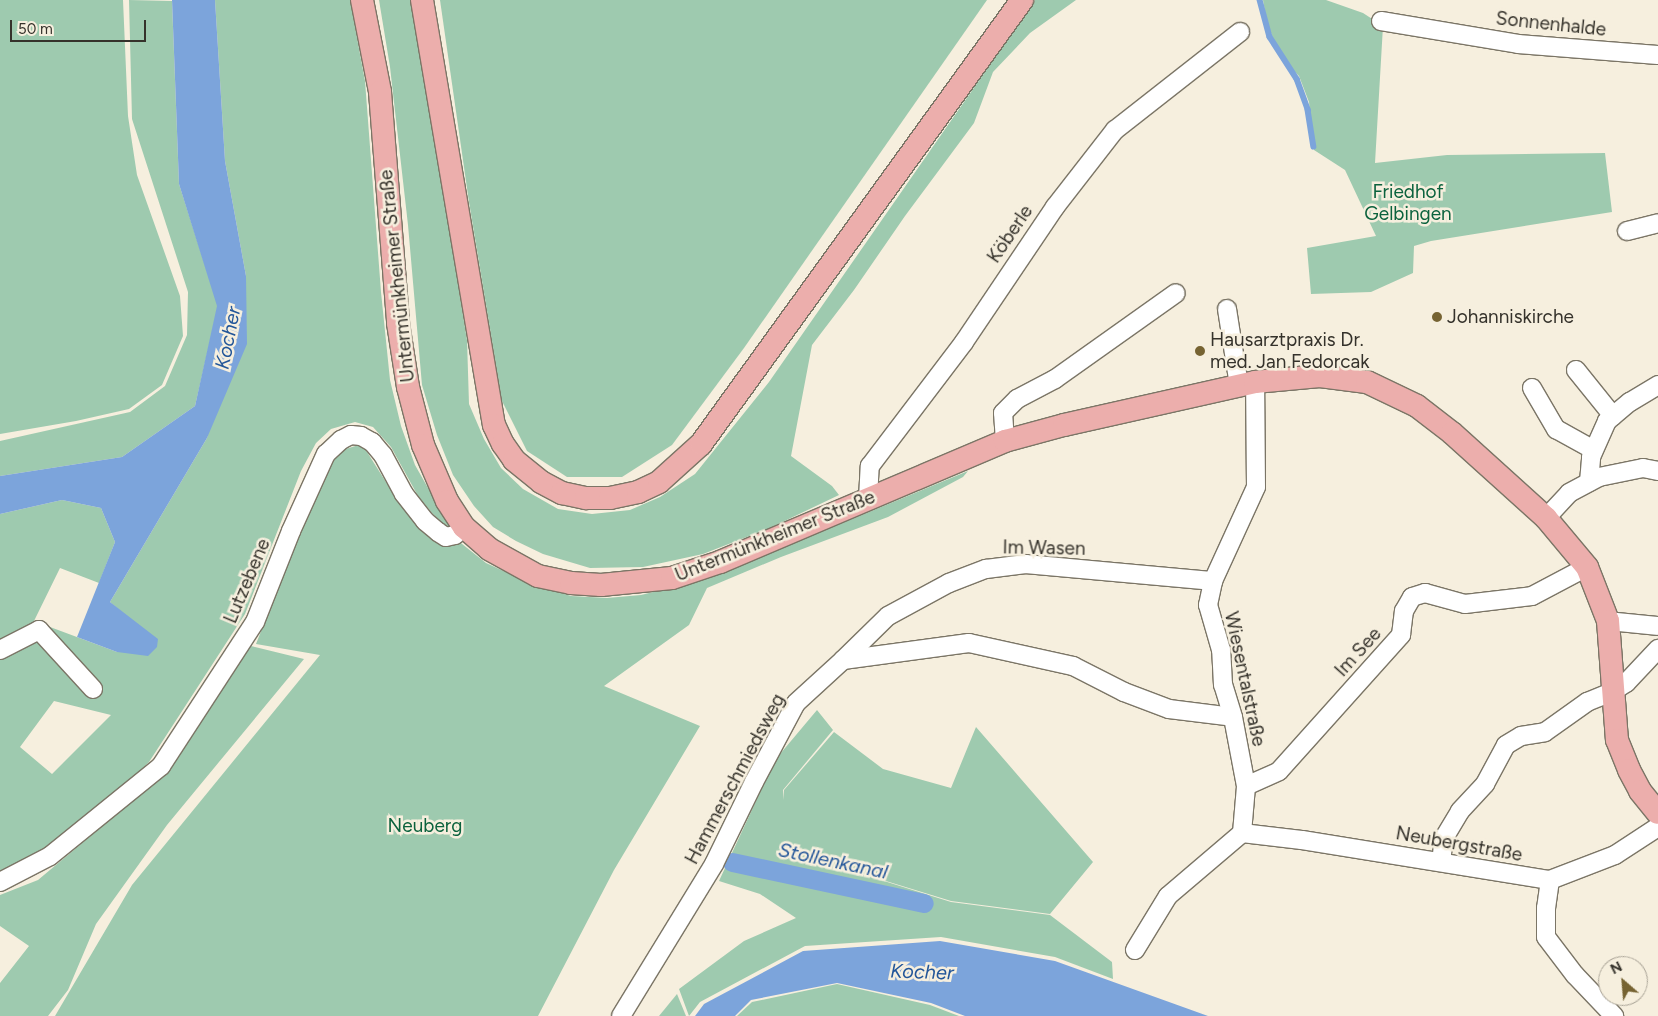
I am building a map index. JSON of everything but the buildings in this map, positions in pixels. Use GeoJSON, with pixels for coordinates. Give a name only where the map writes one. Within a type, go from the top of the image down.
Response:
{"type":"FeatureCollection","features":[{"type":"Feature","properties":{"kind":"main road","name":"Untermünkheimer Straße"},"geometry":{"type":"LineString","coordinates":[[362,0],[380,92],[398,323],[408,387],[423,445],[447,501],[464,527],[489,549],[538,576],[571,583],[618,584],[672,578],[720,562],[1004,441],[1064,425],[1247,384],[1320,376],[1368,382],[1392,392],[1417,406],[1452,433],[1546,518],[1587,567],[1608,621],[1615,726],[1621,752],[1640,791],[1658,812]]}},
{"type":"Feature","properties":{"kind":"main road"},"geometry":{"type":"LineString","coordinates":[[422,0],[494,425],[503,444],[514,460],[541,482],[562,492],[578,496],[610,498],[638,492],[658,482],[701,444],[1022,0]]}},
{"type":"Feature","properties":{"kind":"street","name":"Sonnenhalde"},"geometry":{"type":"LineString","coordinates":[[1381,21],[1518,44],[1658,55]]}},
{"type":"Feature","properties":{"kind":"street","name":"Köberle"},"geometry":{"type":"LineString","coordinates":[[868,499],[870,466],[964,342],[1055,207],[1115,130],[1240,32]]}},
{"type":"Feature","properties":{"kind":"street"},"geometry":{"type":"LineString","coordinates":[[1627,231],[1658,223]]}},
{"type":"Feature","properties":{"kind":"street"},"geometry":{"type":"LineString","coordinates":[[1004,441],[1003,413],[1017,399],[1055,380],[1176,293]]}},
{"type":"Feature","properties":{"kind":"street","name":"Wiesentalstraße"},"geometry":{"type":"LineString","coordinates":[[1227,309],[1247,384],[1256,487],[1213,581],[1208,605],[1221,650],[1223,685],[1233,717],[1246,786],[1242,832]]}},
{"type":"Feature","properties":{"kind":"street"},"geometry":{"type":"LineString","coordinates":[[1576,370],[1613,416]]}},
{"type":"Feature","properties":{"kind":"street"},"geometry":{"type":"LineString","coordinates":[[1589,482],[1591,458],[1607,421],[1630,402],[1658,386]]}},
{"type":"Feature","properties":{"kind":"street"},"geometry":{"type":"LineString","coordinates":[[1532,388],[1556,429],[1594,450]]}},
{"type":"Feature","properties":{"kind":"street","name":"Lutzebene"},"geometry":{"type":"LineString","coordinates":[[0,882],[50,856],[161,766],[256,622],[291,532],[326,454],[341,440],[351,435],[361,436],[372,442],[383,455],[404,494],[425,521],[438,532],[446,537],[456,535],[464,527]]}},
{"type":"Feature","properties":{"kind":"street"},"geometry":{"type":"LineString","coordinates":[[1546,518],[1569,493],[1606,475],[1643,468],[1658,472]]}},
{"type":"Feature","properties":{"kind":"street","name":"Im Wasen"},"geometry":{"type":"LineString","coordinates":[[843,660],[888,616],[949,583],[986,569],[1026,564],[1213,581]]}},
{"type":"Feature","properties":{"kind":"street","name":"Im See"},"geometry":{"type":"LineString","coordinates":[[1246,786],[1279,771],[1401,635],[1404,611],[1412,597],[1425,593],[1465,604],[1532,596],[1587,567]]}},
{"type":"Feature","properties":{"kind":"street"},"geometry":{"type":"LineString","coordinates":[[1608,621],[1658,626]]}},
{"type":"Feature","properties":{"kind":"street"},"geometry":{"type":"LineString","coordinates":[[0,650],[39,630],[93,689]]}},
{"type":"Feature","properties":{"kind":"street"},"geometry":{"type":"LineString","coordinates":[[843,660],[969,643],[1073,666],[1124,692],[1169,709],[1233,717]]}},
{"type":"Feature","properties":{"kind":"street"},"geometry":{"type":"LineString","coordinates":[[1441,862],[1444,838],[1460,811],[1486,784],[1506,745],[1521,736],[1544,732],[1587,702],[1612,692],[1626,683],[1658,649]]}},
{"type":"Feature","properties":{"kind":"street","name":"Hammerschmiedsweg"},"geometry":{"type":"LineString","coordinates":[[621,1016],[714,864],[754,782],[796,703],[843,660]]}},
{"type":"Feature","properties":{"kind":"street"},"geometry":{"type":"LineString","coordinates":[[1614,1016],[1575,974],[1546,937],[1546,908],[1550,880],[1615,855],[1658,827]]}},
{"type":"Feature","properties":{"kind":"street"},"geometry":{"type":"LineString","coordinates":[[1135,950],[1168,896],[1242,832]]}},
{"type":"Feature","properties":{"kind":"street","name":"Neubergstraße"},"geometry":{"type":"LineString","coordinates":[[1242,832],[1550,880]]}},
{"type":"Feature","properties":{"kind":"green space"},"geometry":{"type":"Polygon","coordinates":[[[0,0],[123,0],[128,116],[137,175],[180,296],[183,336],[162,385],[129,409],[76,421],[0,434],[0,0]]]}},
{"type":"Feature","properties":{"kind":"green space"},"geometry":{"type":"Polygon","coordinates":[[[129,0],[172,1],[179,184],[218,306],[195,406],[122,457],[0,476],[0,441],[130,412],[165,386],[187,335],[188,292],[132,119],[129,0]]]}},
{"type":"Feature","properties":{"kind":"green space"},"geometry":{"type":"Polygon","coordinates":[[[215,0],[350,0],[365,81],[381,292],[390,380],[401,426],[415,465],[432,495],[456,527],[452,529],[443,524],[432,513],[418,496],[391,447],[373,427],[355,422],[331,429],[316,443],[301,471],[245,614],[149,762],[98,813],[73,833],[0,876],[0,514],[62,500],[101,508],[115,542],[99,583],[60,568],[34,621],[117,652],[126,616],[110,602],[207,438],[246,276],[225,161],[215,0]],[[54,701],[20,747],[52,774],[111,715],[54,701]]]}},
{"type":"Feature","properties":{"kind":"green space"},"geometry":{"type":"Polygon","coordinates":[[[379,0],[415,0],[431,117],[467,340],[469,404],[484,439],[501,468],[523,489],[558,509],[592,514],[630,510],[660,497],[695,474],[769,382],[1035,0],[1076,0],[1030,33],[993,72],[974,123],[905,216],[854,290],[812,345],[791,456],[832,486],[839,495],[772,527],[703,554],[643,567],[590,568],[543,554],[493,527],[474,506],[453,475],[437,435],[422,385],[408,225],[390,67],[379,0]]]}},
{"type":"Feature","properties":{"kind":"green space"},"geometry":{"type":"Polygon","coordinates":[[[440,0],[987,0],[744,348],[672,445],[622,477],[567,477],[527,451],[502,401],[469,202],[440,0]]]}},
{"type":"Feature","properties":{"kind":"green space","name":"Friedhof Gelbingen"},"geometry":{"type":"Polygon","coordinates":[[[1263,0],[1326,0],[1363,13],[1383,26],[1375,163],[1447,155],[1605,153],[1612,212],[1431,241],[1414,246],[1413,273],[1371,292],[1311,294],[1307,248],[1376,236],[1345,170],[1314,150],[1309,102],[1299,76],[1281,58],[1267,23],[1263,0]]]}},
{"type":"Feature","properties":{"kind":"green space","name":"Neuberg"},"geometry":{"type":"Polygon","coordinates":[[[362,444],[391,490],[442,536],[447,532],[486,563],[530,583],[571,596],[607,598],[641,595],[710,578],[968,471],[963,477],[888,517],[781,557],[707,588],[689,625],[604,686],[700,726],[614,870],[538,1016],[55,1016],[132,885],[320,655],[256,644],[325,469],[339,451],[362,444]]]}},
{"type":"Feature","properties":{"kind":"green space"},"geometry":{"type":"Polygon","coordinates":[[[251,646],[304,659],[167,825],[96,924],[68,990],[48,1016],[0,1016],[0,983],[29,946],[0,926],[0,895],[38,880],[160,778],[251,646]]]}},
{"type":"Feature","properties":{"kind":"green space"},"geometry":{"type":"Polygon","coordinates":[[[817,710],[833,730],[783,790],[784,800],[784,790],[834,732],[883,769],[951,788],[976,727],[1093,862],[1050,914],[951,901],[785,850],[951,902],[1050,915],[1112,962],[1113,979],[1055,957],[941,937],[805,946],[700,1002],[689,1016],[679,989],[744,941],[796,918],[760,894],[719,881],[775,760],[817,710]]]}},
{"type":"Feature","properties":{"kind":"green space"},"geometry":{"type":"Polygon","coordinates":[[[837,984],[930,1005],[959,1016],[737,1016],[752,1002],[837,984]]]}},
{"type":"Feature","properties":{"kind":"green space"},"geometry":{"type":"Polygon","coordinates":[[[677,994],[686,1016],[659,1016],[677,994]]]}},
{"type":"Feature","properties":{"kind":"water","name":"Kocher"},"geometry":{"type":"Polygon","coordinates":[[[172,0],[215,0],[225,161],[246,276],[247,344],[207,438],[110,602],[158,639],[157,647],[148,656],[117,652],[77,637],[115,542],[101,508],[62,500],[0,514],[0,476],[122,457],[195,406],[217,306],[179,184],[172,0]]]}},
{"type":"Feature","properties":{"kind":"water","name":"Kocher"},"geometry":{"type":"Polygon","coordinates":[[[940,941],[1055,961],[1208,1016],[965,1016],[931,1003],[837,983],[751,1000],[735,1016],[695,1016],[704,1004],[803,951],[940,941]]]}},
{"type":"Feature","properties":{"kind":"waterway"},"geometry":{"type":"LineString","coordinates":[[1260,0],[1270,37],[1297,79],[1308,110],[1314,147]]}},
{"type":"Feature","properties":{"kind":"waterway","name":"Stollenkanal"},"geometry":{"type":"LineString","coordinates":[[732,862],[924,903]]}},
{"type":"Feature","properties":{"kind":"place","name":"Johanniskirche"},"geometry":{"type":"Point","coordinates":[1437,317]}},
{"type":"Feature","properties":{"kind":"place","name":"Hausarztpraxis Dr. med. Jan Fedorcak"},"geometry":{"type":"Point","coordinates":[1200,351]}}]}
